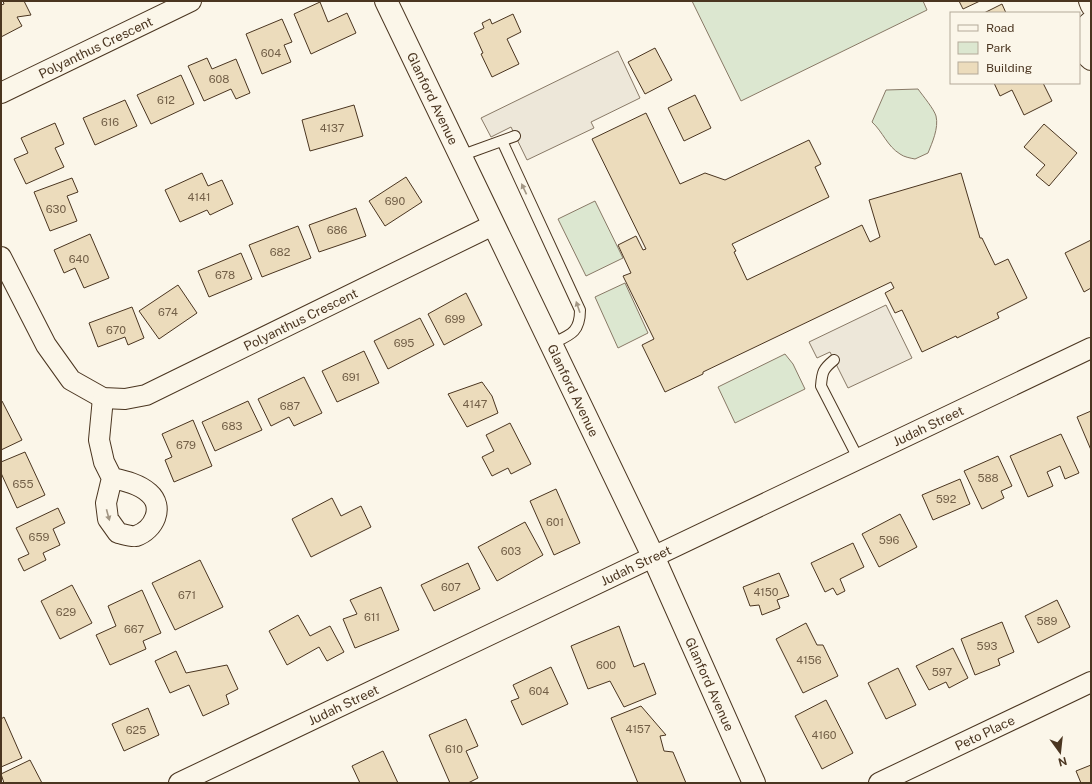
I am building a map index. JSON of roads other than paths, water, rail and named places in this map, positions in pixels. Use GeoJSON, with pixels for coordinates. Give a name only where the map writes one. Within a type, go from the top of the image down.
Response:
{"type":"FeatureCollection","features":[{"type":"Feature","properties":{"kind":"main road","name":"Glanford Avenue"},"geometry":{"type":"LineString","coordinates":[[386,1],[653,556],[754,783]]}},
{"type":"Feature","properties":{"kind":"street","name":"Polyanthus Crescent"},"geometry":{"type":"LineString","coordinates":[[1,93],[191,1]]}},
{"type":"Feature","properties":{"kind":"street"},"geometry":{"type":"LineString","coordinates":[[1089,1],[1091,6]]}},
{"type":"Feature","properties":{"kind":"street"},"geometry":{"type":"LineString","coordinates":[[1091,21],[1086,24],[1081,35],[1081,46],[1086,56],[1091,60]]}},
{"type":"Feature","properties":{"kind":"street","name":"Polyanthus Crescent"},"geometry":{"type":"LineString","coordinates":[[1,257],[46,345],[71,380],[103,398],[125,399],[146,395],[493,225]]}},
{"type":"Feature","properties":{"kind":"street","name":"Judah Street"},"geometry":{"type":"LineString","coordinates":[[179,783],[1091,348]]}},
{"type":"Feature","properties":{"kind":"street"},"geometry":{"type":"LineString","coordinates":[[103,398],[99,440],[104,462],[112,478]]}},
{"type":"Feature","properties":{"kind":"street","name":"Peto Place"},"geometry":{"type":"LineString","coordinates":[[879,783],[1091,682]]}},
{"type":"Feature","properties":{"kind":"lane"},"geometry":{"type":"LineString","coordinates":[[460,156],[515,136]]}},
{"type":"Feature","properties":{"kind":"lane"},"geometry":{"type":"LineString","coordinates":[[502,141],[580,310],[580,322],[572,334],[551,344]]}},
{"type":"Feature","properties":{"kind":"lane"},"geometry":{"type":"LineString","coordinates":[[834,360],[825,367],[821,386],[858,458]]}}]}
